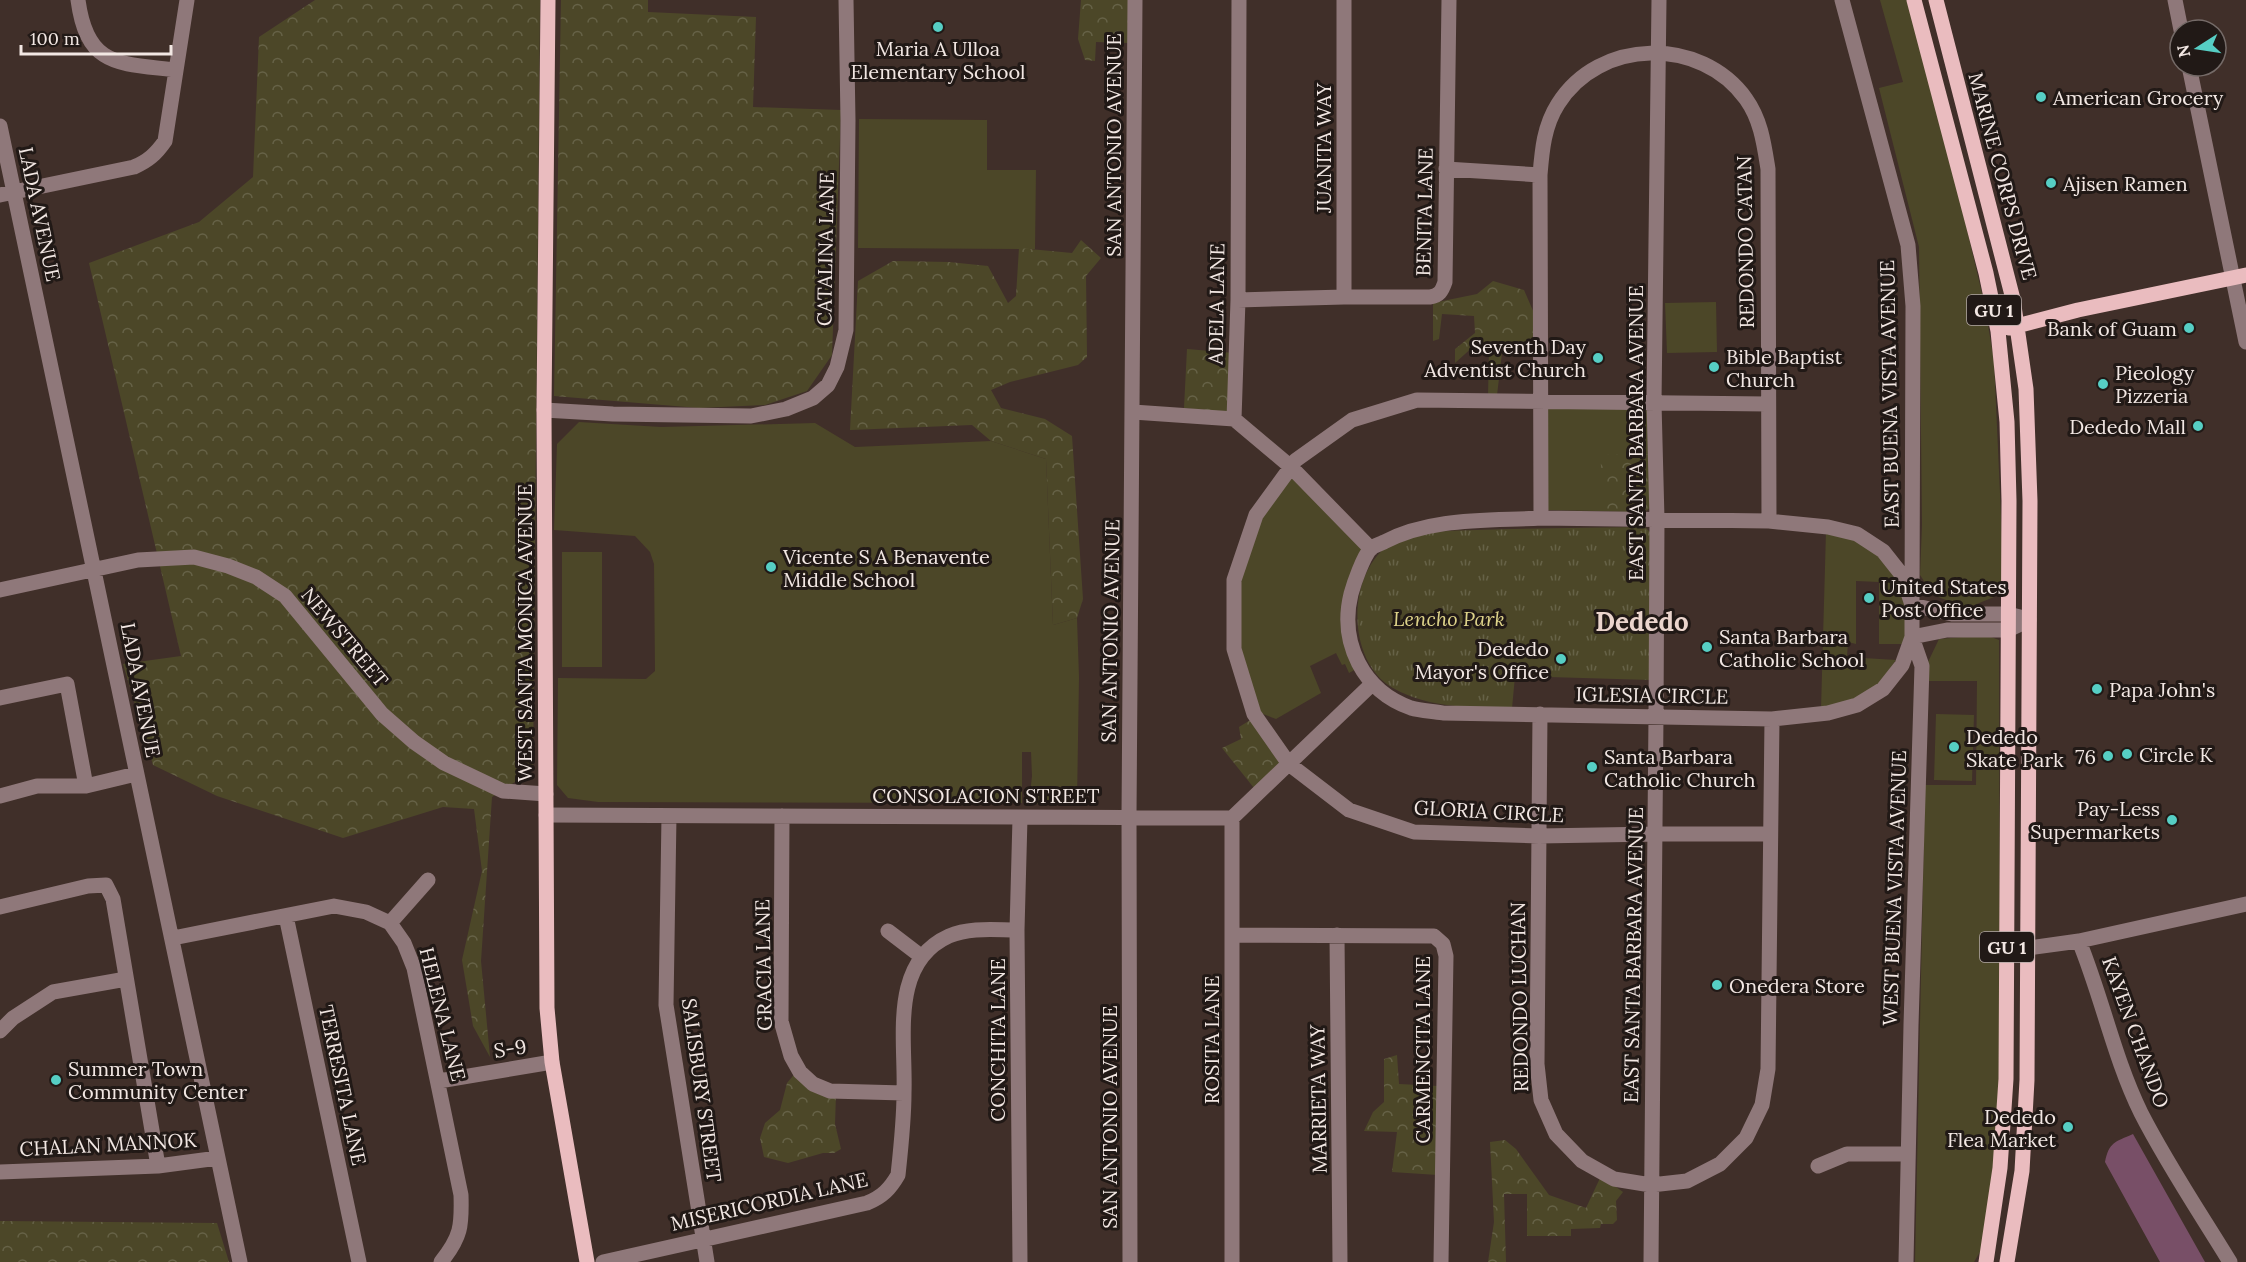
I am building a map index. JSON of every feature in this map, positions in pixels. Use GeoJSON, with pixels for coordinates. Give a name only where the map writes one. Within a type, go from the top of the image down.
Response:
{"type":"FeatureCollection","features":[{"type":"Feature","properties":{"kind":"main road","name":"WEST SANTA MONICA AVENUE"},"geometry":{"type":"LineString","coordinates":[[548,0],[544,410],[547,1008],[552,1062],[587,1262]]}},
{"type":"Feature","properties":{"kind":"main road","name":"GU 1"},"geometry":{"type":"LineString","coordinates":[[1914,0],[1980,251],[1998,331],[2008,440],[2007,948],[2004,1130],[1997,1196],[1986,1262]]}},
{"type":"Feature","properties":{"kind":"main road","name":"MARINE CORPS DRIVE"},"geometry":{"type":"LineString","coordinates":[[1936,0],[2003,257],[2018,325],[2030,448],[2026,1111],[2019,1190],[2007,1262]]}},
{"type":"Feature","properties":{"kind":"main road"},"geometry":{"type":"LineString","coordinates":[[1998,331],[2239,276]]}},
{"type":"Feature","properties":{"kind":"street"},"geometry":{"type":"LineString","coordinates":[[78,0],[80,18],[88,39],[103,56],[121,63],[175,70]]}},
{"type":"Feature","properties":{"kind":"street"},"geometry":{"type":"LineString","coordinates":[[7,194],[134,167],[157,153],[165,141],[187,0]]}},
{"type":"Feature","properties":{"kind":"street","name":"CATALINA LANE"},"geometry":{"type":"LineString","coordinates":[[544,410],[613,414],[751,416],[786,409],[813,398],[828,385],[837,367],[846,330],[848,120],[846,0]]}},
{"type":"Feature","properties":{"kind":"street","name":"SAN ANTONIO AVENUE"},"geometry":{"type":"LineString","coordinates":[[1130,1262],[1129,816],[1135,0]]}},
{"type":"Feature","properties":{"kind":"street","name":"ADELA LANE"},"geometry":{"type":"LineString","coordinates":[[1234,419],[1238,300],[1239,0]]}},
{"type":"Feature","properties":{"kind":"street","name":"JUANITA WAY"},"geometry":{"type":"LineString","coordinates":[[1344,0],[1344,297]]}},
{"type":"Feature","properties":{"kind":"street","name":"BENITA LANE"},"geometry":{"type":"LineString","coordinates":[[1238,300],[1430,297],[1440,292],[1445,282],[1449,0]]}},
{"type":"Feature","properties":{"kind":"street","name":"EAST SANTA BARBARA AVENUE"},"geometry":{"type":"LineString","coordinates":[[1651,1262],[1650,1185],[1656,834],[1657,519],[1654,403],[1659,0]]}},
{"type":"Feature","properties":{"kind":"street","name":"EAST BUENA VISTA AVENUE"},"geometry":{"type":"LineString","coordinates":[[1842,0],[1908,245],[1913,306],[1912,604]]}},
{"type":"Feature","properties":{"kind":"street"},"geometry":{"type":"LineString","coordinates":[[2175,0],[2179,18]]}},
{"type":"Feature","properties":{"kind":"street","name":"REDONDO CATAN"},"geometry":{"type":"LineString","coordinates":[[1541,518],[1540,175],[1543,138],[1558,104],[1582,77],[1614,59],[1658,52],[1687,57],[1720,73],[1746,99],[1762,132],[1768,169],[1769,521]]}},
{"type":"Feature","properties":{"kind":"street"},"geometry":{"type":"LineString","coordinates":[[2192,78],[2239,276],[2246,342]]}},
{"type":"Feature","properties":{"kind":"street","name":"LADA AVENUE"},"geometry":{"type":"LineString","coordinates":[[0,126],[7,194],[95,569],[136,774],[173,938],[240,1262]]}},
{"type":"Feature","properties":{"kind":"street"},"geometry":{"type":"LineString","coordinates":[[1446,170],[1540,175]]}},
{"type":"Feature","properties":{"kind":"street","name":"GLORIA CIRCLE"},"geometry":{"type":"LineString","coordinates":[[1767,404],[1417,400],[1352,420],[1296,460],[1256,515],[1234,580],[1234,649],[1254,714],[1288,764],[1349,810],[1414,832],[1539,836],[1770,834]]}},
{"type":"Feature","properties":{"kind":"street"},"geometry":{"type":"LineString","coordinates":[[1133,412],[1234,419],[1291,467],[1371,549]]}},
{"type":"Feature","properties":{"kind":"street","name":"IGLESIA CIRCLE"},"geometry":{"type":"LineString","coordinates":[[1541,518],[1769,521],[1828,527],[1857,534],[1883,551],[1902,575],[1912,604],[1912,637],[1902,664],[1883,689],[1857,705],[1828,713],[1772,719],[1443,713],[1412,708],[1384,694],[1372,684],[1363,671],[1350,642],[1347,611],[1355,580],[1371,549],[1397,535],[1426,526],[1541,518]]}},
{"type":"Feature","properties":{"kind":"street","name":"NEWSTREET"},"geometry":{"type":"LineString","coordinates":[[0,590],[138,560],[194,557],[228,566],[256,577],[285,596],[382,714],[414,742],[444,763],[503,791],[546,794]]}},
{"type":"Feature","properties":{"kind":"street"},"geometry":{"type":"LineString","coordinates":[[1912,604],[1952,614],[2008,614],[2029,620]]}},
{"type":"Feature","properties":{"kind":"street"},"geometry":{"type":"LineString","coordinates":[[1912,637],[1947,630],[2008,630],[2029,620]]}},
{"type":"Feature","properties":{"kind":"street","name":"WEST BUENA VISTA AVENUE"},"geometry":{"type":"LineString","coordinates":[[1906,1262],[1922,666],[1912,637]]}},
{"type":"Feature","properties":{"kind":"street"},"geometry":{"type":"LineString","coordinates":[[0,698],[67,684],[86,786]]}},
{"type":"Feature","properties":{"kind":"street"},"geometry":{"type":"LineString","coordinates":[[1232,818],[1372,684]]}},
{"type":"Feature","properties":{"kind":"street","name":"REDONDO LUCHAN"},"geometry":{"type":"LineString","coordinates":[[1540,714],[1537,1064],[1541,1100],[1557,1134],[1582,1161],[1614,1179],[1650,1185],[1687,1181],[1719,1164],[1746,1138],[1762,1105],[1768,1069],[1772,719]]}},
{"type":"Feature","properties":{"kind":"street"},"geometry":{"type":"LineString","coordinates":[[0,796],[37,786],[86,786],[136,774]]}},
{"type":"Feature","properties":{"kind":"street","name":"CONSOLACION STREET"},"geometry":{"type":"LineString","coordinates":[[546,814],[1232,818]]}},
{"type":"Feature","properties":{"kind":"street","name":"SALISBURY STREET"},"geometry":{"type":"LineString","coordinates":[[669,816],[666,1005],[707,1262]]}},
{"type":"Feature","properties":{"kind":"street","name":"GRACIA LANE"},"geometry":{"type":"LineString","coordinates":[[783,816],[781,1021],[791,1056],[800,1072],[813,1084],[830,1091],[904,1093]]}},
{"type":"Feature","properties":{"kind":"street","name":"CONCHITA LANE"},"geometry":{"type":"LineString","coordinates":[[1020,818],[1017,930],[1020,1262]]}},
{"type":"Feature","properties":{"kind":"street","name":"ROSITA LANE"},"geometry":{"type":"LineString","coordinates":[[1232,818],[1232,1262]]}},
{"type":"Feature","properties":{"kind":"street"},"geometry":{"type":"LineString","coordinates":[[173,938],[334,906],[366,912],[390,922],[428,880]]}},
{"type":"Feature","properties":{"kind":"street"},"geometry":{"type":"LineString","coordinates":[[0,907],[88,886],[106,885],[112,899],[158,1166]]}},
{"type":"Feature","properties":{"kind":"street"},"geometry":{"type":"LineString","coordinates":[[2079,941],[2246,904]]}},
{"type":"Feature","properties":{"kind":"street","name":"TERRESITA LANE"},"geometry":{"type":"LineString","coordinates":[[286,916],[358,1262]]}},
{"type":"Feature","properties":{"kind":"street","name":"HELENA LANE"},"geometry":{"type":"LineString","coordinates":[[390,922],[404,943],[414,968],[461,1195],[462,1219],[456,1244],[446,1260]]}},
{"type":"Feature","properties":{"kind":"street","name":"MISERICORDIA LANE"},"geometry":{"type":"LineString","coordinates":[[603,1262],[867,1203],[880,1197],[893,1184],[898,1175],[904,1093],[904,1006],[911,976],[922,957],[935,944],[960,933],[970,930],[1017,930]]}},
{"type":"Feature","properties":{"kind":"street"},"geometry":{"type":"LineString","coordinates":[[888,931],[922,957]]}},
{"type":"Feature","properties":{"kind":"street","name":"CARMENCITA LANE"},"geometry":{"type":"LineString","coordinates":[[1232,935],[1434,936],[1439,939],[1446,950],[1441,1262]]}},
{"type":"Feature","properties":{"kind":"street","name":"MARRIETA WAY"},"geometry":{"type":"LineString","coordinates":[[1337,935],[1340,1262]]}},
{"type":"Feature","properties":{"kind":"street","name":"KAYEN CHANDO"},"geometry":{"type":"LineString","coordinates":[[2007,948],[2028,948],[2079,941],[2095,981],[2112,1040],[2141,1112],[2230,1262]]}},
{"type":"Feature","properties":{"kind":"street"},"geometry":{"type":"LineString","coordinates":[[0,1031],[13,1018],[53,992],[126,979]]}},
{"type":"Feature","properties":{"kind":"street","name":"S-9"},"geometry":{"type":"LineString","coordinates":[[439,1081],[552,1062]]}},
{"type":"Feature","properties":{"kind":"street"},"geometry":{"type":"LineString","coordinates":[[1818,1166],[1847,1154],[1908,1154]]}},
{"type":"Feature","properties":{"kind":"street","name":"CHALAN MANNOK"},"geometry":{"type":"LineString","coordinates":[[0,1172],[158,1166],[218,1158]]}},
{"type":"Feature","properties":{"kind":"green space"},"geometry":{"type":"Polygon","coordinates":[[[315,0],[540,0],[533,770],[492,797],[481,961],[490,1057],[473,1026],[462,960],[482,871],[474,809],[443,807],[343,838],[217,796],[153,765],[123,664],[181,656],[89,263],[199,222],[253,177],[259,37],[315,0]]]}},
{"type":"Feature","properties":{"kind":"green space"},"geometry":{"type":"Polygon","coordinates":[[[561,0],[648,0],[648,12],[756,17],[753,107],[841,110],[832,355],[807,391],[765,405],[699,408],[554,396],[561,0]]]}},
{"type":"Feature","properties":{"kind":"green space"},"geometry":{"type":"Polygon","coordinates":[[[1081,0],[1130,0],[1129,43],[1096,42],[1095,61],[1085,60],[1078,39],[1081,0]]]}},
{"type":"Feature","properties":{"kind":"green space"},"geometry":{"type":"Polygon","coordinates":[[[1880,0],[1907,0],[1956,183],[1984,302],[1994,360],[2004,582],[1994,597],[1967,608],[1933,595],[1920,575],[1922,525],[1919,247],[1879,88],[1903,82],[1880,0]]]}},
{"type":"Feature","properties":{"kind":"green space"},"geometry":{"type":"Polygon","coordinates":[[[859,119],[987,120],[987,170],[1036,170],[1035,249],[858,248],[859,119]]]}},
{"type":"Feature","properties":{"kind":"green space"},"geometry":{"type":"Polygon","coordinates":[[[1081,240],[1101,258],[1086,276],[1087,357],[1078,365],[1010,382],[991,390],[1001,408],[1045,419],[1072,436],[1083,599],[1077,618],[1053,625],[1046,459],[991,441],[972,425],[850,430],[858,281],[893,261],[949,262],[988,266],[1008,303],[1016,296],[1019,248],[1072,253],[1081,240]]]}},
{"type":"Feature","properties":{"kind":"green space"},"geometry":{"type":"Polygon","coordinates":[[[1493,281],[1524,290],[1537,320],[1531,345],[1508,342],[1502,353],[1497,395],[1488,399],[1489,348],[1475,345],[1455,363],[1455,349],[1475,333],[1474,316],[1442,314],[1439,339],[1433,341],[1433,303],[1477,294],[1493,281]]]}},
{"type":"Feature","properties":{"kind":"green space"},"geometry":{"type":"Polygon","coordinates":[[[1716,302],[1717,352],[1667,353],[1665,303],[1716,302]]]}},
{"type":"Feature","properties":{"kind":"green space"},"geometry":{"type":"Polygon","coordinates":[[[1187,349],[1234,353],[1230,413],[1184,408],[1187,349]]]}},
{"type":"Feature","properties":{"kind":"green space"},"geometry":{"type":"Polygon","coordinates":[[[1546,407],[1646,409],[1651,419],[1645,512],[1546,510],[1546,407]]]}},
{"type":"Feature","properties":{"kind":"green space"},"geometry":{"type":"Polygon","coordinates":[[[579,422],[661,427],[815,423],[855,447],[991,441],[1046,459],[1053,625],[1077,618],[1079,677],[1077,803],[1029,804],[1032,776],[1031,752],[1022,752],[1022,803],[598,802],[568,798],[557,785],[558,678],[646,679],[655,671],[654,564],[650,552],[635,536],[554,530],[557,444],[579,422]]]}},
{"type":"Feature","properties":{"kind":"green space"},"geometry":{"type":"Polygon","coordinates":[[[1651,454],[1651,507],[1645,512],[1605,511],[1600,455],[1651,454]]]}},
{"type":"Feature","properties":{"kind":"green space"},"geometry":{"type":"Polygon","coordinates":[[[1293,472],[1368,549],[1353,579],[1358,668],[1349,673],[1336,653],[1310,666],[1321,693],[1276,719],[1258,712],[1236,647],[1237,581],[1258,516],[1293,472]]]}},
{"type":"Feature","properties":{"kind":"green space","name":"Lencho Park"},"geometry":{"type":"Polygon","coordinates":[[[1645,527],[1651,533],[1651,680],[1515,676],[1512,708],[1451,706],[1421,700],[1393,688],[1377,674],[1365,656],[1359,634],[1357,611],[1361,588],[1369,568],[1382,551],[1400,539],[1428,532],[1448,531],[1645,527]]]}},
{"type":"Feature","properties":{"kind":"green space"},"geometry":{"type":"Polygon","coordinates":[[[1826,531],[1862,541],[1881,553],[1900,584],[1907,621],[1903,644],[1879,644],[1879,582],[1856,581],[1856,644],[1848,642],[1847,657],[1896,660],[1879,684],[1854,700],[1821,709],[1826,531]]]}},
{"type":"Feature","properties":{"kind":"green space"},"geometry":{"type":"Polygon","coordinates":[[[562,552],[602,552],[602,667],[562,667],[562,552]]]}},
{"type":"Feature","properties":{"kind":"green space"},"geometry":{"type":"Polygon","coordinates":[[[1986,635],[1999,640],[2000,1103],[1987,1240],[1974,1262],[1915,1262],[1925,785],[1976,785],[1977,681],[1928,681],[1928,662],[1939,639],[1986,635]]]}},
{"type":"Feature","properties":{"kind":"green space","name":"Dededo Skate Park"},"geometry":{"type":"Polygon","coordinates":[[[1936,714],[1974,715],[1972,781],[1934,780],[1936,714]]]}},
{"type":"Feature","properties":{"kind":"green space"},"geometry":{"type":"Polygon","coordinates":[[[1252,719],[1282,763],[1254,788],[1222,748],[1241,739],[1239,727],[1252,719]]]}},
{"type":"Feature","properties":{"kind":"green space"},"geometry":{"type":"Polygon","coordinates":[[[1397,1055],[1399,1084],[1438,1086],[1438,1175],[1392,1172],[1397,1132],[1364,1131],[1373,1112],[1384,1102],[1384,1059],[1397,1055]]]}},
{"type":"Feature","properties":{"kind":"green space"},"geometry":{"type":"Polygon","coordinates":[[[797,1071],[836,1094],[835,1124],[841,1149],[834,1153],[823,1153],[788,1163],[764,1157],[760,1138],[765,1123],[780,1110],[787,1083],[797,1071]]]}},
{"type":"Feature","properties":{"kind":"green space"},"geometry":{"type":"Polygon","coordinates":[[[1505,1140],[1516,1149],[1549,1195],[1586,1208],[1601,1176],[1623,1192],[1616,1201],[1617,1220],[1613,1224],[1601,1224],[1600,1228],[1571,1229],[1571,1236],[1527,1236],[1527,1194],[1504,1194],[1506,1262],[1488,1262],[1494,1222],[1490,1142],[1505,1140]]]}},
{"type":"Feature","properties":{"kind":"green space"},"geometry":{"type":"Polygon","coordinates":[[[0,1221],[217,1223],[229,1262],[0,1262],[0,1221]]]}},
{"type":"Feature","properties":{"kind":"shaded area"},"geometry":{"type":"Polygon","coordinates":[[[2133,1134],[2205,1262],[2160,1262],[2105,1162],[2111,1146],[2133,1134]]]}},
{"type":"Feature","properties":{"kind":"place","name":"Maria A Ulloa Elementary School"},"geometry":{"type":"Point","coordinates":[938,27]}},
{"type":"Feature","properties":{"kind":"place","name":"American Grocery"},"geometry":{"type":"Point","coordinates":[2041,97]}},
{"type":"Feature","properties":{"kind":"place","name":"Ajisen Ramen"},"geometry":{"type":"Point","coordinates":[2051,183]}},
{"type":"Feature","properties":{"kind":"place","name":"Bank of Guam"},"geometry":{"type":"Point","coordinates":[2189,328]}},
{"type":"Feature","properties":{"kind":"place","name":"Seventh Day Adventist Church"},"geometry":{"type":"Point","coordinates":[1598,358]}},
{"type":"Feature","properties":{"kind":"place","name":"Bible Baptist Church"},"geometry":{"type":"Point","coordinates":[1714,367]}},
{"type":"Feature","properties":{"kind":"place","name":"Pieology Pizzeria"},"geometry":{"type":"Point","coordinates":[2103,384]}},
{"type":"Feature","properties":{"kind":"place","name":"Dededo Mall"},"geometry":{"type":"Point","coordinates":[2198,426]}},
{"type":"Feature","properties":{"kind":"place","name":"Vicente S A Benavente Middle School"},"geometry":{"type":"Point","coordinates":[771,567]}},
{"type":"Feature","properties":{"kind":"place","name":"United States Post Office"},"geometry":{"type":"Point","coordinates":[1869,598]}},
{"type":"Feature","properties":{"kind":"place","name":"Santa Barbara Catholic School"},"geometry":{"type":"Point","coordinates":[1707,647]}},
{"type":"Feature","properties":{"kind":"place","name":"Dededo Mayor's Office"},"geometry":{"type":"Point","coordinates":[1561,659]}},
{"type":"Feature","properties":{"kind":"place","name":"Papa John's"},"geometry":{"type":"Point","coordinates":[2097,689]}},
{"type":"Feature","properties":{"kind":"place","name":"Dededo Skate Park"},"geometry":{"type":"Point","coordinates":[1954,747]}},
{"type":"Feature","properties":{"kind":"place","name":"Circle K"},"geometry":{"type":"Point","coordinates":[2127,754]}},
{"type":"Feature","properties":{"kind":"place","name":"76"},"geometry":{"type":"Point","coordinates":[2108,756]}},
{"type":"Feature","properties":{"kind":"place","name":"Santa Barbara Catholic Church"},"geometry":{"type":"Point","coordinates":[1592,767]}},
{"type":"Feature","properties":{"kind":"place","name":"Pay-Less Supermarkets"},"geometry":{"type":"Point","coordinates":[2172,820]}},
{"type":"Feature","properties":{"kind":"place","name":"Onedera Store"},"geometry":{"type":"Point","coordinates":[1717,985]}},
{"type":"Feature","properties":{"kind":"place","name":"Summer Town Community Center"},"geometry":{"type":"Point","coordinates":[56,1080]}},
{"type":"Feature","properties":{"kind":"place","name":"Dededo Flea Market"},"geometry":{"type":"Point","coordinates":[2068,1127]}},
{"type":"Feature","properties":{"kind":"district","name":"Dededo"},"geometry":{"type":"Point","coordinates":[1642,621]}}]}
